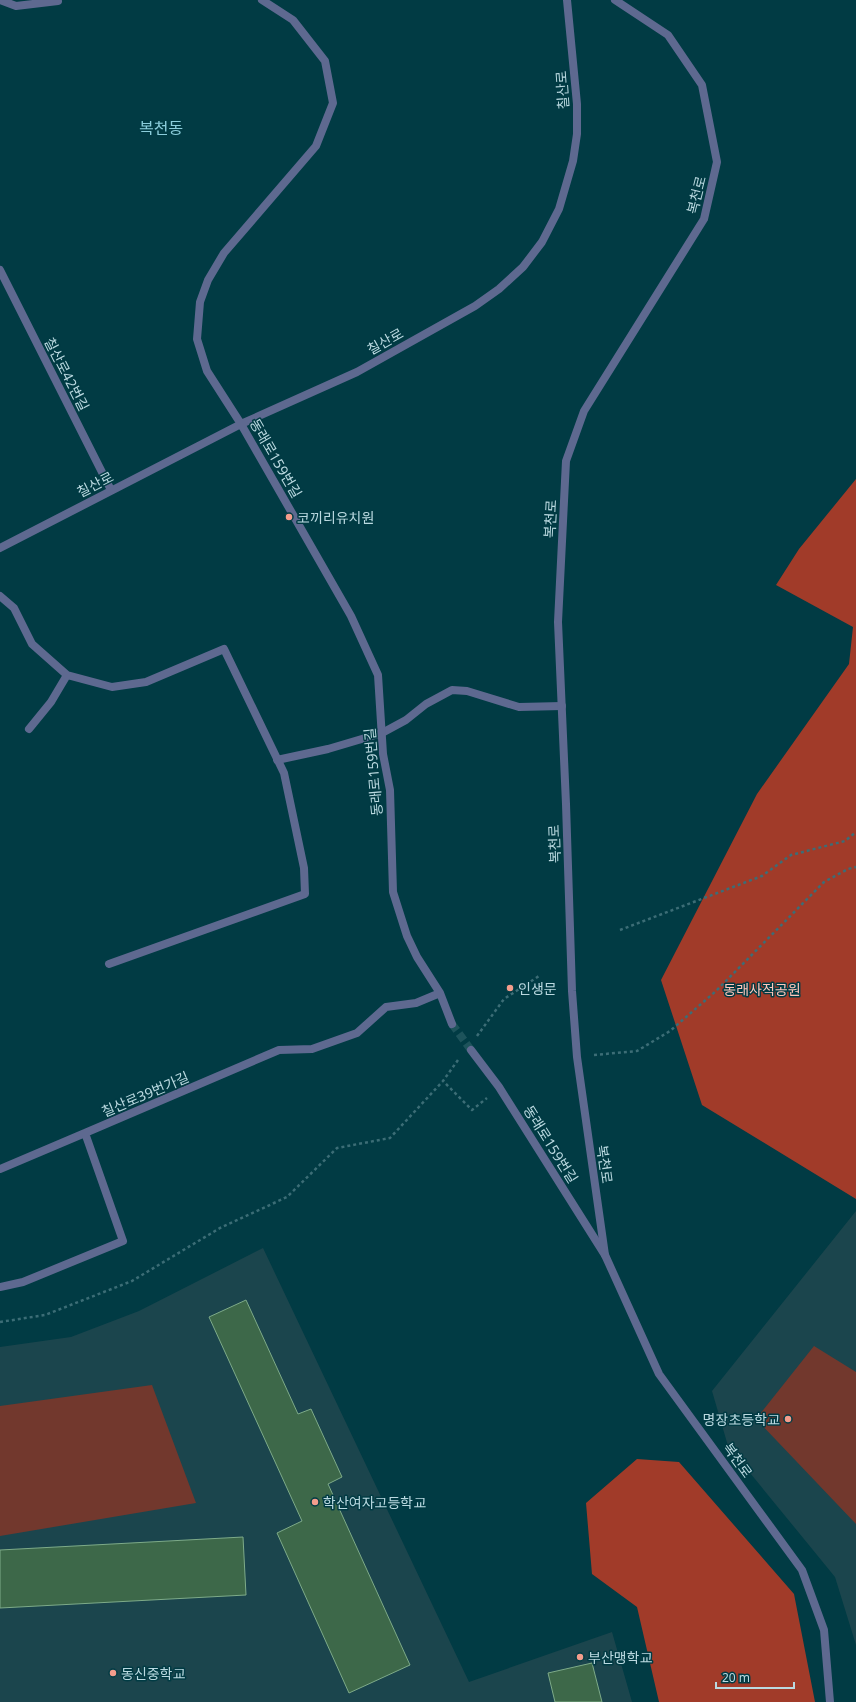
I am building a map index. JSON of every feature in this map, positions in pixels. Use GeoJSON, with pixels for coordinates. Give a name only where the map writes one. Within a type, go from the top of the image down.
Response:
{"type":"FeatureCollection","features":[{"type":"Feature","properties":{"kind":"street"},"geometry":{"type":"LineString","coordinates":[[0,0],[16,6],[58,1]]}},
{"type":"Feature","properties":{"kind":"street","name":"동래로159번길"},"geometry":{"type":"LineString","coordinates":[[262,0],[292,20],[325,60],[333,103],[316,146],[224,253],[208,280],[200,302],[197,339],[208,371],[241,424],[351,616],[378,675],[383,754],[390,790],[393,892],[407,936],[440,993],[452,1024]]}},
{"type":"Feature","properties":{"kind":"street","name":"칠산로"},"geometry":{"type":"LineString","coordinates":[[0,548],[241,424],[357,372],[475,306],[523,267],[542,242],[559,209],[573,161],[577,134],[577,104],[567,0]]}},
{"type":"Feature","properties":{"kind":"street","name":"복천로"},"geometry":{"type":"LineString","coordinates":[[615,0],[668,34],[702,85],[717,162],[704,219],[584,411],[566,461],[558,622],[572,991],[577,1057],[605,1255],[659,1374],[802,1570],[824,1630],[830,1702]]}},
{"type":"Feature","properties":{"kind":"street","name":"칠산로42번길"},"geometry":{"type":"LineString","coordinates":[[0,270],[111,490]]}},
{"type":"Feature","properties":{"kind":"street"},"geometry":{"type":"LineString","coordinates":[[0,596],[14,608],[32,644],[67,675],[112,687],[146,682],[224,649],[284,774],[304,868],[305,894],[109,964]]}},
{"type":"Feature","properties":{"kind":"street"},"geometry":{"type":"LineString","coordinates":[[29,729],[51,702],[67,675]]}},
{"type":"Feature","properties":{"kind":"street"},"geometry":{"type":"LineString","coordinates":[[277,760],[328,749],[382,733],[406,720],[426,704],[452,690],[467,691],[519,707],[562,706]]}},
{"type":"Feature","properties":{"kind":"street","name":"칠산로39번가길"},"geometry":{"type":"LineString","coordinates":[[0,1169],[279,1050],[312,1049],[357,1033],[386,1007],[416,1003],[440,993]]}},
{"type":"Feature","properties":{"kind":"street","name":"동래로159번길"},"geometry":{"type":"LineString","coordinates":[[471,1050],[499,1087],[605,1255]]}},
{"type":"Feature","properties":{"kind":"street"},"geometry":{"type":"LineString","coordinates":[[0,1287],[24,1282],[123,1241],[85,1133]]}},
{"type":"Feature","properties":{"kind":"path"},"geometry":{"type":"LineString","coordinates":[[620,930],[762,876],[791,854],[845,841],[856,832]]}},
{"type":"Feature","properties":{"kind":"path"},"geometry":{"type":"LineString","coordinates":[[577,1057],[637,1051],[670,1031],[721,986],[824,882],[848,869],[856,867]]}},
{"type":"Feature","properties":{"kind":"path"},"geometry":{"type":"LineString","coordinates":[[0,1322],[45,1315],[132,1281],[220,1228],[287,1197],[337,1148],[390,1138],[443,1081]]}},
{"type":"Feature","properties":{"kind":"shaded area","name":"명장초등학교"},"geometry":{"type":"Polygon","coordinates":[[[856,1211],[856,1645],[835,1577],[728,1446],[712,1391],[856,1211]]]}},
{"type":"Feature","properties":{"kind":"shaded area"},"geometry":{"type":"Polygon","coordinates":[[[263,1248],[469,1682],[612,1632],[632,1702],[0,1702],[0,1347],[71,1337],[139,1311],[263,1248]]]}},
{"type":"Feature","properties":{"kind":"shaded area"},"geometry":{"type":"Polygon","coordinates":[[[814,1346],[856,1372],[856,1524],[756,1419],[814,1346]]]}},
{"type":"Feature","properties":{"kind":"shaded area"},"geometry":{"type":"Polygon","coordinates":[[[152,1385],[196,1503],[0,1536],[0,1406],[152,1385]]]}},
{"type":"Feature","properties":{"kind":"green space","name":"동래사적공원"},"geometry":{"type":"Polygon","coordinates":[[[856,479],[856,1199],[702,1105],[661,980],[757,794],[849,664],[853,627],[776,585],[799,549],[856,479]]]}},
{"type":"Feature","properties":{"kind":"green space"},"geometry":{"type":"Polygon","coordinates":[[[637,1459],[679,1462],[794,1594],[815,1702],[659,1702],[637,1607],[592,1574],[586,1503],[637,1459]]]}},
{"type":"Feature","properties":{"kind":"building","name":"학산여자고등학교"},"geometry":{"type":"Polygon","coordinates":[[[246,1300],[298,1414],[311,1409],[342,1477],[328,1484],[410,1665],[349,1693],[277,1533],[302,1521],[209,1317],[246,1300]]]}},
{"type":"Feature","properties":{"kind":"building"},"geometry":{"type":"Polygon","coordinates":[[[243,1537],[246,1595],[0,1608],[0,1550],[243,1537]]]}},
{"type":"Feature","properties":{"kind":"building"},"geometry":{"type":"Polygon","coordinates":[[[592,1663],[602,1702],[555,1702],[548,1673],[592,1663]]]}},
{"type":"Feature","properties":{"kind":"tunnel"},"geometry":{"type":"LineString","coordinates":[[452,1024],[471,1050]]}},
{"type":"Feature","properties":{"kind":"place","name":"코끼리유치원"},"geometry":{"type":"Point","coordinates":[289,517]}},
{"type":"Feature","properties":{"kind":"place","name":"인생문"},"geometry":{"type":"Point","coordinates":[510,988]}},
{"type":"Feature","properties":{"kind":"place","name":"명장초등학교"},"geometry":{"type":"Point","coordinates":[788,1419]}},
{"type":"Feature","properties":{"kind":"place","name":"학산여자고등학교"},"geometry":{"type":"Point","coordinates":[315,1502]}},
{"type":"Feature","properties":{"kind":"place","name":"부산맹학교"},"geometry":{"type":"Point","coordinates":[580,1657]}},
{"type":"Feature","properties":{"kind":"place","name":"동신중학교"},"geometry":{"type":"Point","coordinates":[113,1673]}},
{"type":"Feature","properties":{"kind":"district","name":"복천동"},"geometry":{"type":"Point","coordinates":[161,128]}}]}
